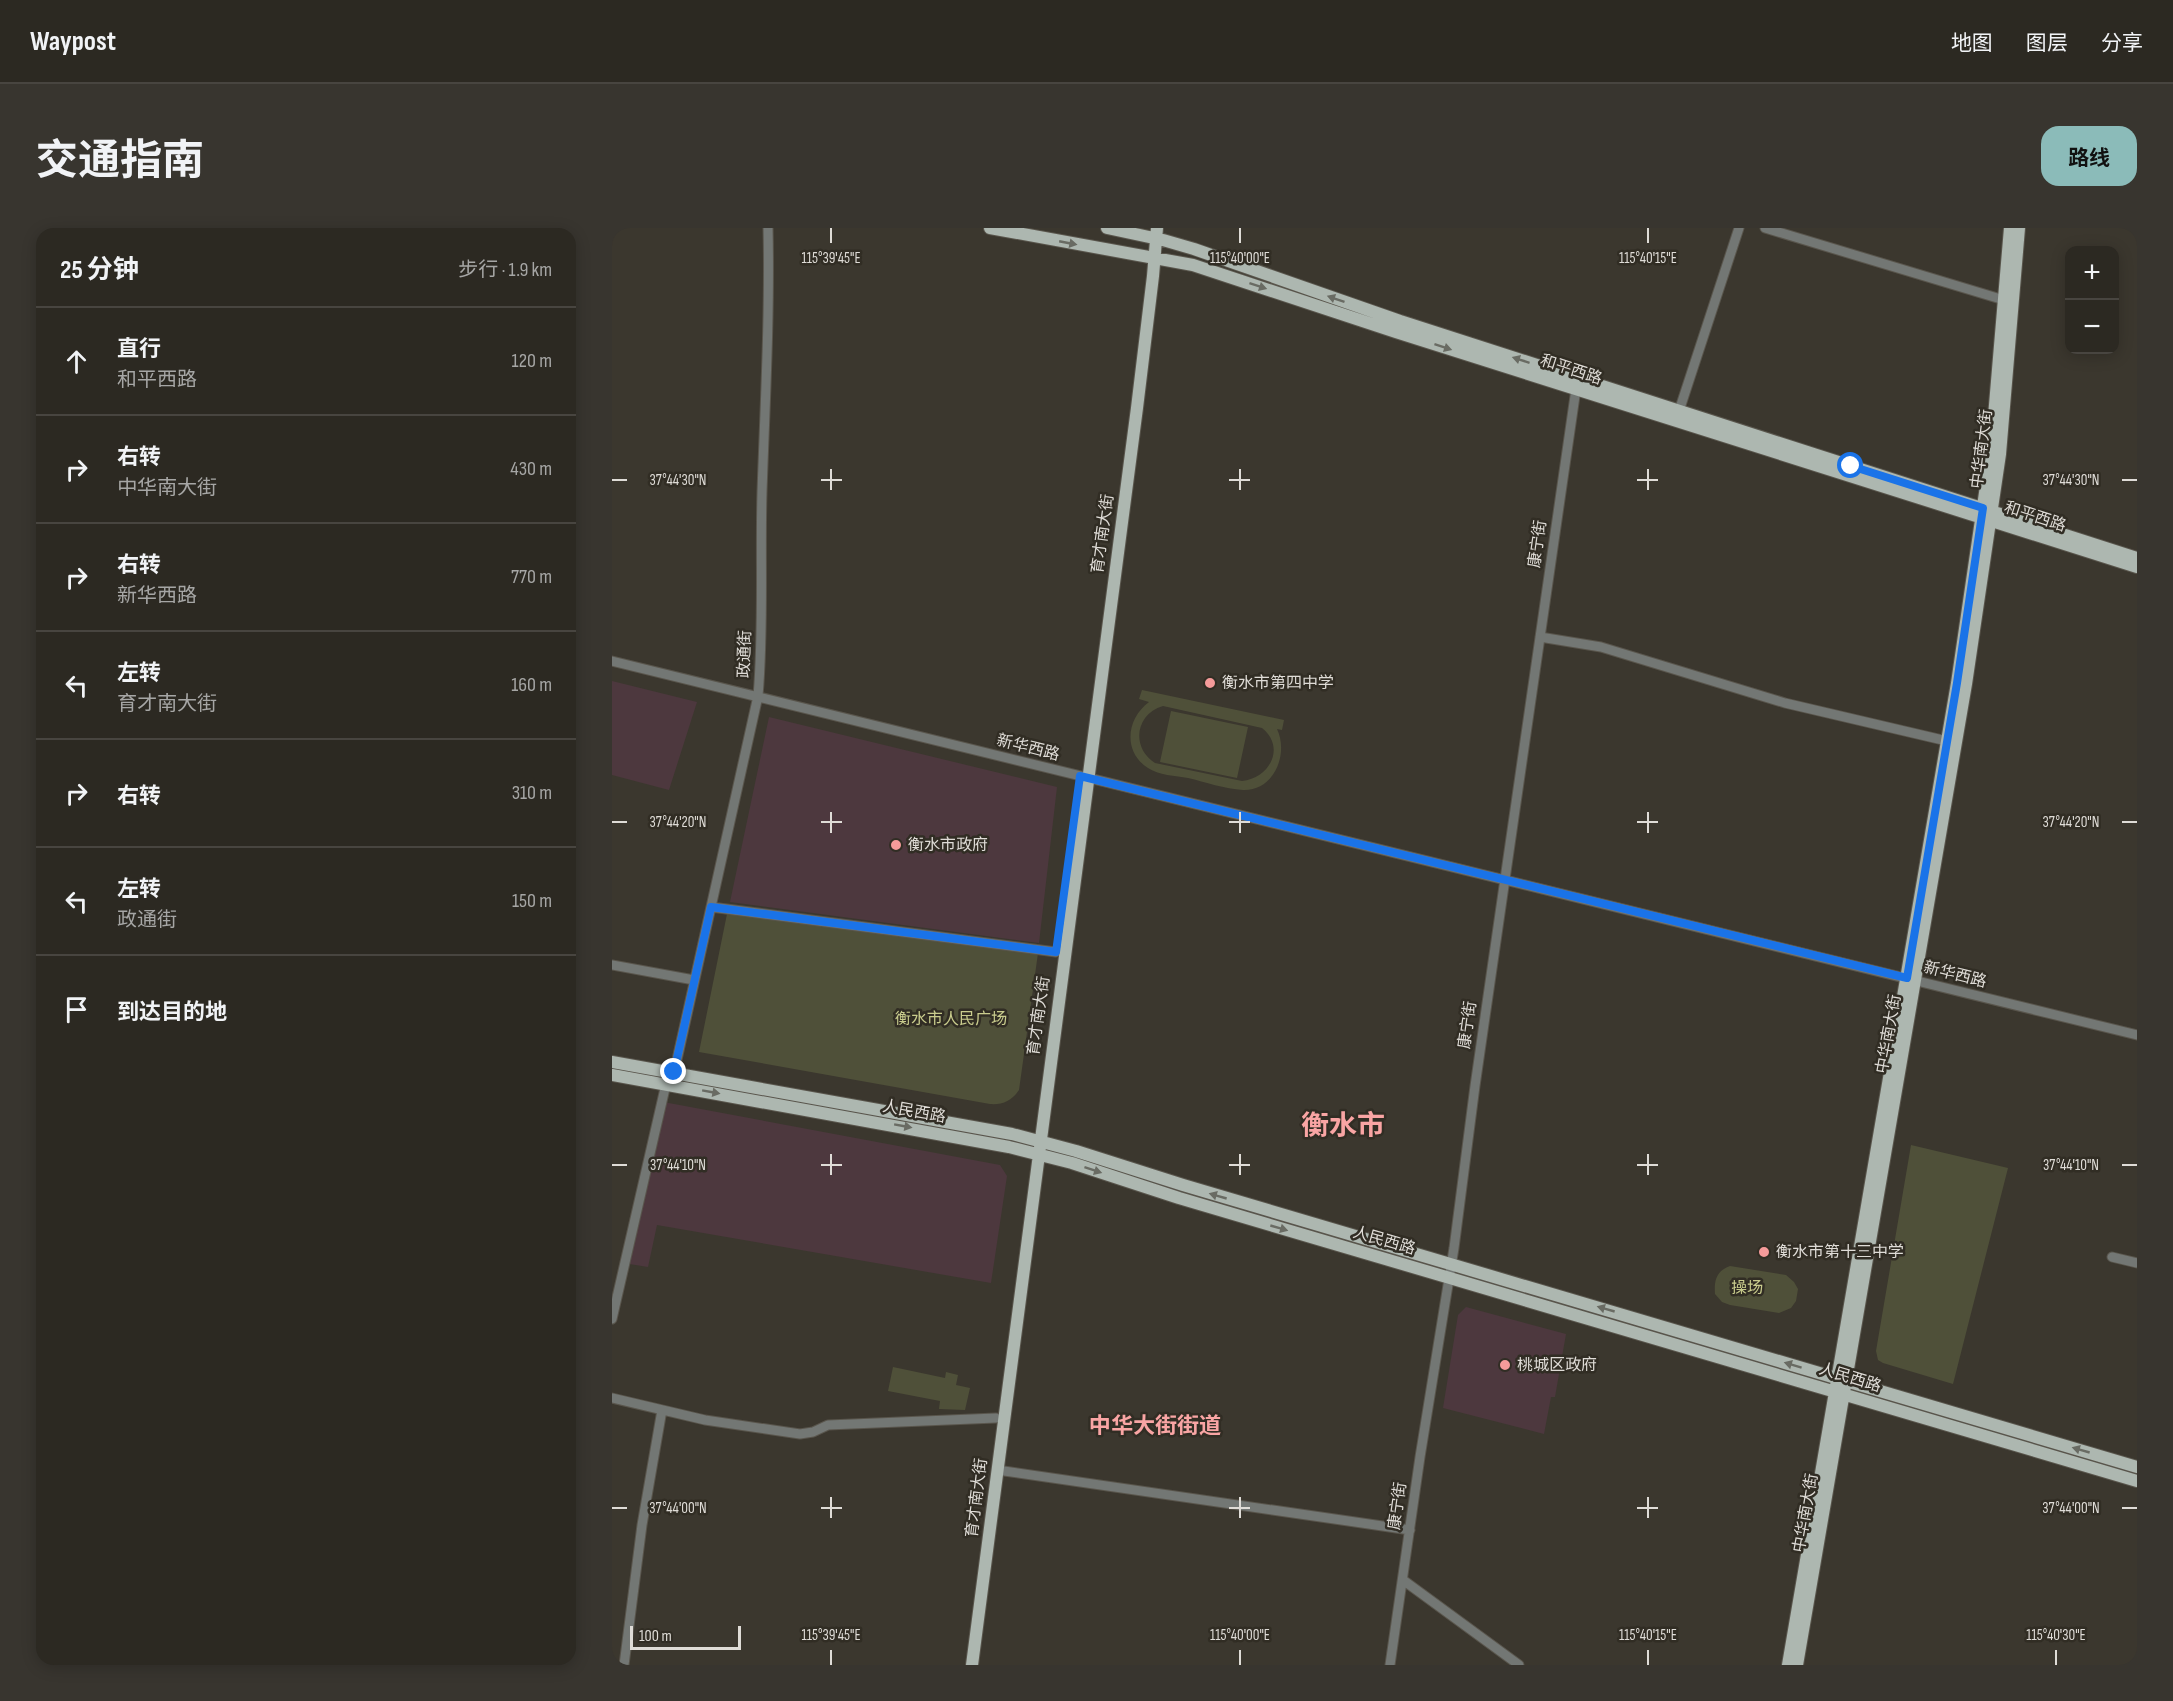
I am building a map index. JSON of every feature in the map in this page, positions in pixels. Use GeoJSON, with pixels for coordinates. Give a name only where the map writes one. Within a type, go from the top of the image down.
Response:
{"type":"FeatureCollection","features":[{"type":"Feature","properties":{"kind":"main road","name":"和平西路"},"geometry":{"type":"LineString","coordinates":[[990,228],[1193,265],[1576,389],[2137,558]]}},
{"type":"Feature","properties":{"kind":"main road","name":"和平西路"},"geometry":{"type":"LineString","coordinates":[[1107,228],[1153,233],[1400,321],[1679,411],[2137,567]]}},
{"type":"Feature","properties":{"kind":"main road","name":"中华南大街"},"geometry":{"type":"LineString","coordinates":[[1797,1665],[1842,1379],[1965,684],[1986,514],[2010,228]]}},
{"type":"Feature","properties":{"kind":"main road","name":"中华南大街"},"geometry":{"type":"LineString","coordinates":[[1911,979],[1947,741],[1986,514],[2000,454],[2019,228]]}},
{"type":"Feature","properties":{"kind":"main road","name":"育才南大街"},"geometry":{"type":"LineString","coordinates":[[964,1665],[996,1418],[1036,1140],[1153,233]]}},
{"type":"Feature","properties":{"kind":"main road","name":"育才南大街"},"geometry":{"type":"LineString","coordinates":[[1036,1140],[1056,952],[1084,776]]}},
{"type":"Feature","properties":{"kind":"main road","name":"人民西路"},"geometry":{"type":"LineString","coordinates":[[612,1062],[950,1121],[1036,1140],[1204,1192],[2137,1467]]}},
{"type":"Feature","properties":{"kind":"main road","name":"人民西路"},"geometry":{"type":"LineString","coordinates":[[612,1075],[948,1134],[1034,1153],[2137,1481]]}},
{"type":"Feature","properties":{"kind":"main road","name":"育才南大街"},"geometry":{"type":"LineString","coordinates":[[972,1665],[1034,1153]]}},
{"type":"Feature","properties":{"kind":"main road","name":"中华南大街"},"geometry":{"type":"LineString","coordinates":[[1788,1665],[1840,1392]]}},
{"type":"Feature","properties":{"kind":"street","name":"政通街"},"geometry":{"type":"LineString","coordinates":[[674,1072],[758,697],[769,294],[768,228]]}},
{"type":"Feature","properties":{"kind":"street"},"geometry":{"type":"LineString","coordinates":[[1679,411],[1739,228]]}},
{"type":"Feature","properties":{"kind":"street"},"geometry":{"type":"LineString","coordinates":[[1765,228],[2004,300]]}},
{"type":"Feature","properties":{"kind":"street","name":"康宁街"},"geometry":{"type":"LineString","coordinates":[[1390,1665],[1452,1264],[1504,880],[1576,389]]}},
{"type":"Feature","properties":{"kind":"street"},"geometry":{"type":"LineString","coordinates":[[1540,637],[1601,647],[1785,703],[1947,741]]}},
{"type":"Feature","properties":{"kind":"street","name":"新华西路"},"geometry":{"type":"LineString","coordinates":[[612,661],[2137,1035]]}},
{"type":"Feature","properties":{"kind":"street"},"geometry":{"type":"LineString","coordinates":[[711,907],[1056,952]]}},
{"type":"Feature","properties":{"kind":"street"},"geometry":{"type":"LineString","coordinates":[[612,965],[694,980]]}},
{"type":"Feature","properties":{"kind":"street"},"geometry":{"type":"LineString","coordinates":[[612,1319],[634,1232],[666,1084]]}},
{"type":"Feature","properties":{"kind":"street"},"geometry":{"type":"LineString","coordinates":[[2112,1257],[2137,1263]]}},
{"type":"Feature","properties":{"kind":"street"},"geometry":{"type":"LineString","coordinates":[[612,1398],[757,1429],[801,1434],[813,1432],[828,1425],[996,1418]]}},
{"type":"Feature","properties":{"kind":"street"},"geometry":{"type":"LineString","coordinates":[[624,1665],[642,1524],[662,1410]]}},
{"type":"Feature","properties":{"kind":"street"},"geometry":{"type":"LineString","coordinates":[[997,1470],[1410,1530]]}},
{"type":"Feature","properties":{"kind":"street"},"geometry":{"type":"LineString","coordinates":[[1402,1580],[1519,1665]]}},
{"type":"Feature","properties":{"kind":"shaded area"},"geometry":{"type":"Polygon","coordinates":[[[612,681],[697,702],[669,790],[612,775],[612,681]]]}},
{"type":"Feature","properties":{"kind":"shaded area","name":"衡水市政府"},"geometry":{"type":"Polygon","coordinates":[[[769,717],[1057,787],[1039,943],[730,902],[769,717]]]}},
{"type":"Feature","properties":{"kind":"shaded area"},"geometry":{"type":"Polygon","coordinates":[[[658,1101],[1000,1165],[1007,1176],[991,1283],[657,1225],[648,1267],[623,1263],[658,1101]]]}},
{"type":"Feature","properties":{"kind":"shaded area","name":"桃城区政府"},"geometry":{"type":"Polygon","coordinates":[[[1466,1307],[1566,1334],[1555,1397],[1551,1397],[1544,1434],[1443,1408],[1458,1315],[1466,1307]]]}},
{"type":"Feature","properties":{"kind":"green space"},"geometry":{"type":"Polygon","coordinates":[[[1142,690],[1284,720],[1282,730],[1277,729],[1281,749],[1276,769],[1271,778],[1263,784],[1254,789],[1243,790],[1162,774],[1148,768],[1134,753],[1131,745],[1132,726],[1141,709],[1149,702],[1139,699],[1142,690]],[[1163,706],[1147,716],[1142,724],[1140,740],[1147,757],[1155,763],[1242,781],[1260,774],[1272,760],[1273,744],[1262,728],[1163,706]]]}},
{"type":"Feature","properties":{"kind":"green space"},"geometry":{"type":"Polygon","coordinates":[[[1171,711],[1248,727],[1237,778],[1160,762],[1171,711]]]}},
{"type":"Feature","properties":{"kind":"green space","name":"衡水市人民广场"},"geometry":{"type":"Polygon","coordinates":[[[727,914],[1038,953],[1019,1090],[1007,1101],[990,1104],[699,1052],[727,914]]]}},
{"type":"Feature","properties":{"kind":"green space"},"geometry":{"type":"Polygon","coordinates":[[[1911,1145],[2008,1168],[1953,1384],[1883,1363],[1878,1360],[1876,1351],[1911,1145]]]}},
{"type":"Feature","properties":{"kind":"green space","name":"操场"},"geometry":{"type":"Polygon","coordinates":[[[1730,1266],[1786,1275],[1798,1289],[1796,1301],[1791,1308],[1779,1313],[1722,1302],[1715,1294],[1715,1285],[1719,1274],[1730,1266]]]}},
{"type":"Feature","properties":{"kind":"green space"},"geometry":{"type":"Polygon","coordinates":[[[893,1367],[945,1378],[946,1372],[958,1375],[956,1385],[970,1388],[965,1410],[939,1409],[940,1401],[888,1391],[893,1367]]]}},
{"type":"Feature","properties":{"kind":"place","name":"衡水市第四中学"},"geometry":{"type":"Point","coordinates":[1210,683]}},
{"type":"Feature","properties":{"kind":"place","name":"衡水市政府"},"geometry":{"type":"Point","coordinates":[896,845]}},
{"type":"Feature","properties":{"kind":"place","name":"衡水市第十三中学"},"geometry":{"type":"Point","coordinates":[1764,1252]}},
{"type":"Feature","properties":{"kind":"place","name":"桃城区政府"},"geometry":{"type":"Point","coordinates":[1505,1365]}},
{"type":"Feature","properties":{"kind":"district","name":"衡水市"},"geometry":{"type":"Point","coordinates":[1343,1126]}},
{"type":"Feature","properties":{"kind":"district","name":"中华大街街道"},"geometry":{"type":"Point","coordinates":[1155,1426]}},
{"type":"Feature","properties":{"kind":"route"},"geometry":{"type":"LineString","coordinates":[[674,1072],[711,907],[1056,952],[1080,776],[1907,978],[1957,683],[1983,508],[1851,466]]}}]}
